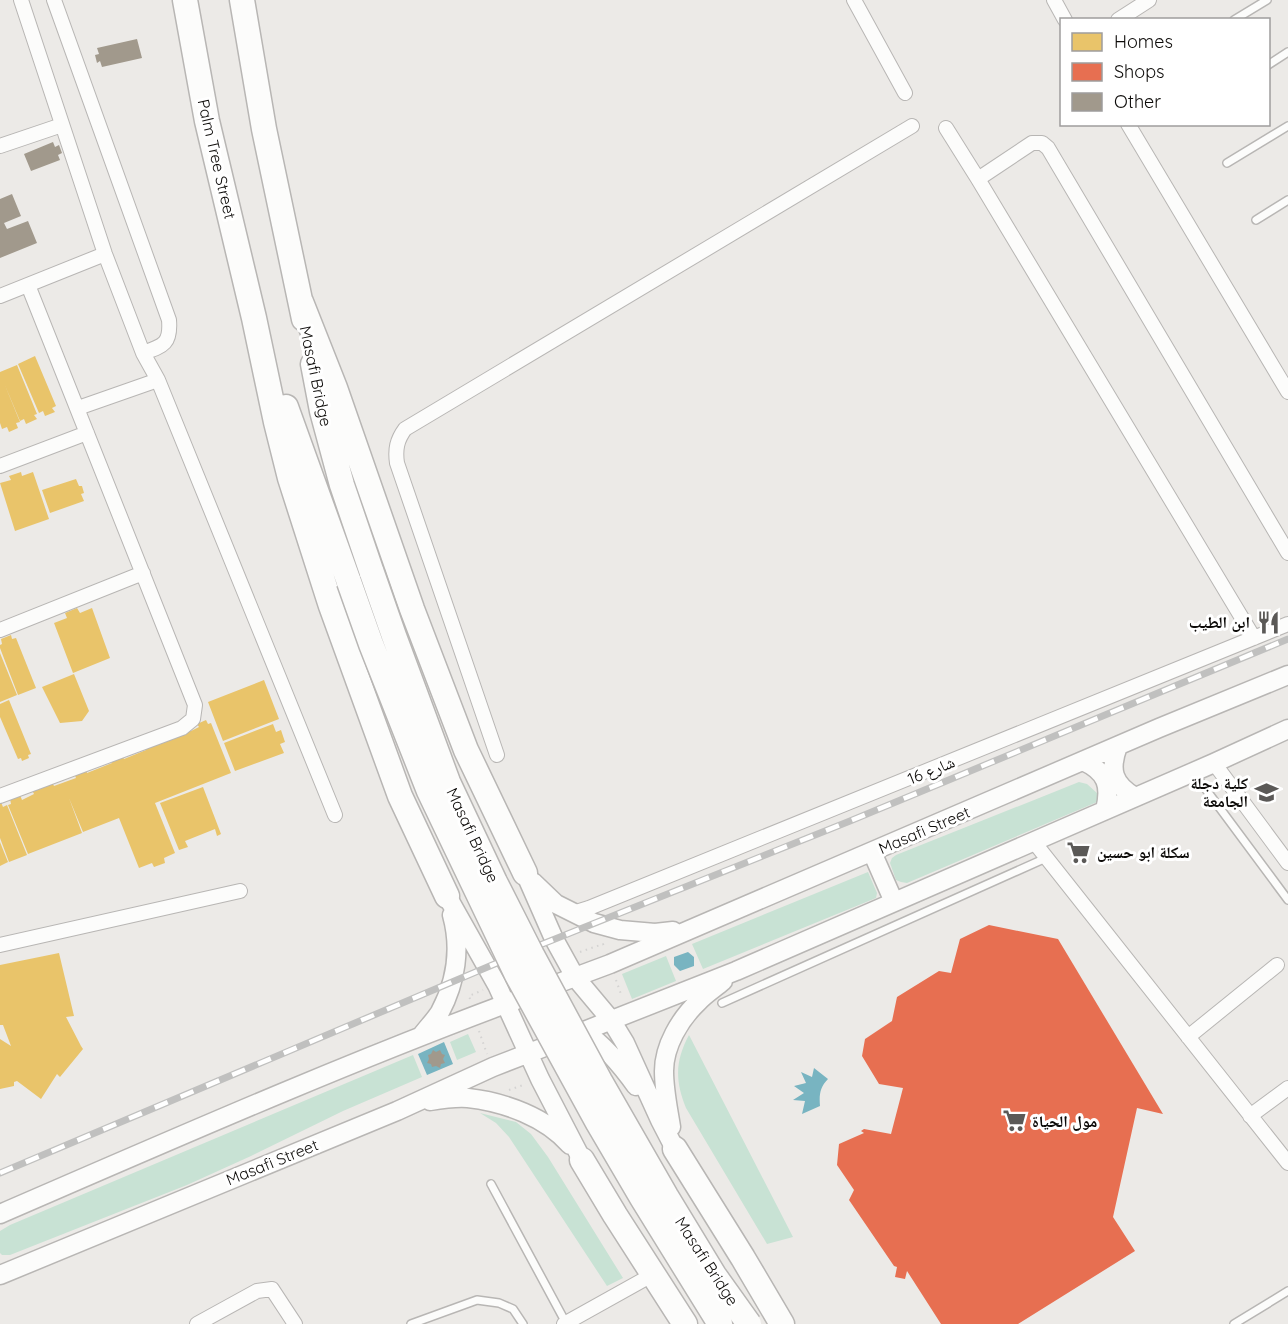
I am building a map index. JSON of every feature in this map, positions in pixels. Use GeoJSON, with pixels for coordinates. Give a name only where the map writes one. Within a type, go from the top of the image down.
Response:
{"type":"FeatureCollection","features":[{"type":"Feature","properties":{"kind":"highway","name":"Palm Tree Street"},"geometry":{"type":"LineString","coordinates":[[185,0],[207,121],[254,318]]}},
{"type":"Feature","properties":{"kind":"highway"},"geometry":{"type":"LineString","coordinates":[[242,0],[264,129],[301,302],[335,388],[412,609],[466,750],[529,881]]}},
{"type":"Feature","properties":{"kind":"highway","name":"Masafi Bridge"},"geometry":{"type":"LineString","coordinates":[[301,302],[322,411],[342,485],[448,782],[526,945],[576,1040],[714,1275],[749,1324]]}},
{"type":"Feature","properties":{"kind":"highway","name":"Masafi Bridge"},"geometry":{"type":"LineString","coordinates":[[254,318],[371,644],[429,791],[517,975],[609,1142],[720,1324]]}},
{"type":"Feature","properties":{"kind":"highway"},"geometry":{"type":"LineString","coordinates":[[254,318],[290,478],[331,606],[400,796],[451,905]]}},
{"type":"Feature","properties":{"kind":"highway"},"geometry":{"type":"LineString","coordinates":[[675,1149],[782,1324]]}},
{"type":"Feature","properties":{"kind":"highway"},"geometry":{"type":"LineString","coordinates":[[582,1160],[652,1275],[685,1324]]}},
{"type":"Feature","properties":{"kind":"main road","name":"Masafi Street"},"geometry":{"type":"LineString","coordinates":[[567,980],[610,964],[1288,675]]}},
{"type":"Feature","properties":{"kind":"main road"},"geometry":{"type":"LineString","coordinates":[[660,1120],[620,1064],[584,1030],[736,970],[1034,842],[1288,729]]}},
{"type":"Feature","properties":{"kind":"main road"},"geometry":{"type":"LineString","coordinates":[[1118,746],[1113,767],[1115,776],[1125,791],[1135,797]]}},
{"type":"Feature","properties":{"kind":"main road"},"geometry":{"type":"LineString","coordinates":[[1083,761],[1093,765],[1105,780],[1108,798],[1105,810]]}},
{"type":"Feature","properties":{"kind":"main road"},"geometry":{"type":"LineString","coordinates":[[872,852],[894,902]]}},
{"type":"Feature","properties":{"kind":"main road"},"geometry":{"type":"LineString","coordinates":[[529,881],[556,904],[594,923],[620,930],[655,933],[690,928]]}},
{"type":"Feature","properties":{"kind":"main road"},"geometry":{"type":"LineString","coordinates":[[523,914],[529,904],[529,881]]}},
{"type":"Feature","properties":{"kind":"main road"},"geometry":{"type":"LineString","coordinates":[[529,881],[554,939],[567,980],[611,1020],[625,1042],[675,1149]]}},
{"type":"Feature","properties":{"kind":"main road"},"geometry":{"type":"LineString","coordinates":[[451,905],[474,926],[480,928]]}},
{"type":"Feature","properties":{"kind":"main road"},"geometry":{"type":"LineString","coordinates":[[451,905],[496,985],[514,1004],[582,1160]]}},
{"type":"Feature","properties":{"kind":"main road"},"geometry":{"type":"LineString","coordinates":[[422,1035],[439,1013],[452,981],[457,959],[456,930],[451,905]]}},
{"type":"Feature","properties":{"kind":"main road"},"geometry":{"type":"LineString","coordinates":[[675,1149],[666,1100],[664,1069],[669,1047],[679,1024],[697,1002],[736,970]]}},
{"type":"Feature","properties":{"kind":"main road"},"geometry":{"type":"LineString","coordinates":[[0,1214],[198,1128],[422,1035],[514,1004]]}},
{"type":"Feature","properties":{"kind":"main road","name":"Masafi Street"},"geometry":{"type":"LineString","coordinates":[[0,1275],[397,1111],[535,1050]]}},
{"type":"Feature","properties":{"kind":"main road"},"geometry":{"type":"LineString","coordinates":[[612,1081],[626,1085],[647,1104]]}},
{"type":"Feature","properties":{"kind":"main road"},"geometry":{"type":"LineString","coordinates":[[397,1111],[431,1100],[466,1098],[499,1104],[535,1118],[544,1124],[563,1137],[582,1160]]}},
{"type":"Feature","properties":{"kind":"main road"},"geometry":{"type":"LineString","coordinates":[[569,1134],[574,1104]]}},
{"type":"Feature","properties":{"kind":"street"},"geometry":{"type":"LineString","coordinates":[[21,0],[105,254],[143,354],[158,380],[335,815]]}},
{"type":"Feature","properties":{"kind":"street"},"geometry":{"type":"LineString","coordinates":[[54,0],[169,320],[168,339],[162,346],[143,354]]}},
{"type":"Feature","properties":{"kind":"street"},"geometry":{"type":"LineString","coordinates":[[854,0],[905,93]]}},
{"type":"Feature","properties":{"kind":"street"},"geometry":{"type":"LineString","coordinates":[[1054,0],[1064,18]]}},
{"type":"Feature","properties":{"kind":"street"},"geometry":{"type":"LineString","coordinates":[[1122,18],[1149,0]]}},
{"type":"Feature","properties":{"kind":"street"},"geometry":{"type":"LineString","coordinates":[[0,146],[62,125]]}},
{"type":"Feature","properties":{"kind":"street"},"geometry":{"type":"LineString","coordinates":[[497,755],[397,463],[396,446],[399,438],[405,429],[912,126]]}},
{"type":"Feature","properties":{"kind":"street"},"geometry":{"type":"LineString","coordinates":[[1129,126],[1288,392]]}},
{"type":"Feature","properties":{"kind":"street"},"geometry":{"type":"LineString","coordinates":[[946,128],[1254,638]]}},
{"type":"Feature","properties":{"kind":"street"},"geometry":{"type":"LineString","coordinates":[[978,179],[1032,143],[1042,143],[1048,148],[1288,553]]}},
{"type":"Feature","properties":{"kind":"street"},"geometry":{"type":"LineString","coordinates":[[0,296],[105,254]]}},
{"type":"Feature","properties":{"kind":"street"},"geometry":{"type":"LineString","coordinates":[[0,796],[182,728],[193,719],[195,705],[28,285]]}},
{"type":"Feature","properties":{"kind":"street"},"geometry":{"type":"LineString","coordinates":[[78,408],[158,380]]}},
{"type":"Feature","properties":{"kind":"street"},"geometry":{"type":"LineString","coordinates":[[0,466],[87,433]]}},
{"type":"Feature","properties":{"kind":"street"},"geometry":{"type":"LineString","coordinates":[[0,630],[143,573]]}},
{"type":"Feature","properties":{"kind":"street","name":"شارع 16"},"geometry":{"type":"LineString","coordinates":[[573,913],[1288,624]]}},
{"type":"Feature","properties":{"kind":"street"},"geometry":{"type":"LineString","coordinates":[[1214,763],[1288,863]]}},
{"type":"Feature","properties":{"kind":"street"},"geometry":{"type":"LineString","coordinates":[[1034,842],[1288,1163]]}},
{"type":"Feature","properties":{"kind":"street"},"geometry":{"type":"LineString","coordinates":[[0,945],[240,891]]}},
{"type":"Feature","properties":{"kind":"street"},"geometry":{"type":"LineString","coordinates":[[1188,1037],[1277,965]]}},
{"type":"Feature","properties":{"kind":"street"},"geometry":{"type":"LineString","coordinates":[[1250,1116],[1288,1088]]}},
{"type":"Feature","properties":{"kind":"street"},"geometry":{"type":"LineString","coordinates":[[565,1323],[652,1275]]}},
{"type":"Feature","properties":{"kind":"street"},"geometry":{"type":"LineString","coordinates":[[197,1324],[256,1291],[272,1290],[295,1324]]}},
{"type":"Feature","properties":{"kind":"lane"},"geometry":{"type":"LineString","coordinates":[[1237,18],[1267,0]]}},
{"type":"Feature","properties":{"kind":"lane"},"geometry":{"type":"LineString","coordinates":[[1270,63],[1288,52]]}},
{"type":"Feature","properties":{"kind":"lane"},"geometry":{"type":"LineString","coordinates":[[1227,163],[1288,126]]}},
{"type":"Feature","properties":{"kind":"lane"},"geometry":{"type":"LineString","coordinates":[[1256,220],[1288,200]]}},
{"type":"Feature","properties":{"kind":"lane"},"geometry":{"type":"LineString","coordinates":[[1193,772],[1288,900]]}},
{"type":"Feature","properties":{"kind":"lane"},"geometry":{"type":"LineString","coordinates":[[722,1003],[1046,858]]}},
{"type":"Feature","properties":{"kind":"lane"},"geometry":{"type":"LineString","coordinates":[[491,1184],[565,1323]]}},
{"type":"Feature","properties":{"kind":"lane"},"geometry":{"type":"LineString","coordinates":[[1234,1324],[1288,1291]]}},
{"type":"Feature","properties":{"kind":"lane"},"geometry":{"type":"LineString","coordinates":[[411,1324],[477,1300],[499,1303],[513,1309],[523,1324]]}},
{"type":"Feature","properties":{"kind":"path"},"geometry":{"type":"LineString","coordinates":[[493,1067],[469,996],[496,985]]}},
{"type":"Feature","properties":{"kind":"green space"},"geometry":{"type":"Polygon","coordinates":[[[1079,782],[1087,784],[1097,793],[1097,802],[907,883],[896,880],[890,863],[896,855],[1079,782]]]}},
{"type":"Feature","properties":{"kind":"green space"},"geometry":{"type":"Polygon","coordinates":[[[868,872],[877,893],[876,898],[703,969],[692,944],[868,872]]]}},
{"type":"Feature","properties":{"kind":"green space"},"geometry":{"type":"Polygon","coordinates":[[[666,956],[676,981],[632,999],[622,974],[666,956]]]}},
{"type":"Feature","properties":{"kind":"green space"},"geometry":{"type":"Polygon","coordinates":[[[468,1034],[476,1052],[457,1060],[450,1042],[468,1034]]]}},
{"type":"Feature","properties":{"kind":"green space"},"geometry":{"type":"Polygon","coordinates":[[[689,1035],[793,1237],[767,1244],[686,1108],[678,1080],[678,1071],[684,1044],[689,1035]]]}},
{"type":"Feature","properties":{"kind":"green space"},"geometry":{"type":"Polygon","coordinates":[[[413,1055],[422,1077],[343,1111],[187,1185],[10,1255],[0,1253],[0,1231],[10,1225],[413,1055]]]}},
{"type":"Feature","properties":{"kind":"green space"},"geometry":{"type":"Polygon","coordinates":[[[480,1113],[516,1122],[531,1134],[548,1157],[623,1278],[607,1286],[509,1137],[496,1123],[480,1113]]]}},
{"type":"Feature","properties":{"kind":"water"},"geometry":{"type":"Polygon","coordinates":[[[688,952],[694,957],[694,966],[680,971],[674,965],[674,957],[688,952]]]}},
{"type":"Feature","properties":{"kind":"water"},"geometry":{"type":"Polygon","coordinates":[[[444,1042],[453,1064],[427,1075],[418,1054],[444,1042]]]}},
{"type":"Feature","properties":{"kind":"water"},"geometry":{"type":"Polygon","coordinates":[[[814,1068],[828,1079],[821,1091],[820,1106],[802,1114],[805,1101],[793,1100],[804,1093],[794,1086],[806,1083],[801,1072],[812,1077],[814,1068]]]}},
{"type":"Feature","properties":{"kind":"building: Homes"},"geometry":{"type":"Polygon","coordinates":[[[35,356],[56,406],[52,408],[55,412],[45,416],[43,411],[39,413],[18,364],[35,356]]]}},
{"type":"Feature","properties":{"kind":"building: Homes"},"geometry":{"type":"Polygon","coordinates":[[[17,365],[37,419],[26,424],[24,419],[20,421],[4,383],[20,422],[16,423],[18,428],[9,432],[7,427],[2,429],[0,423],[0,372],[17,365]]]}},
{"type":"Feature","properties":{"kind":"building: Homes"},"geometry":{"type":"Polygon","coordinates":[[[21,472],[22,476],[33,472],[49,519],[15,531],[0,483],[11,480],[9,476],[21,472]]]}},
{"type":"Feature","properties":{"kind":"building: Homes"},"geometry":{"type":"Polygon","coordinates":[[[76,479],[79,486],[82,486],[84,493],[81,494],[84,501],[50,513],[42,490],[76,479]]]}},
{"type":"Feature","properties":{"kind":"building: Homes"},"geometry":{"type":"Polygon","coordinates":[[[77,608],[80,613],[92,608],[110,658],[73,673],[54,623],[67,618],[65,613],[77,608]]]}},
{"type":"Feature","properties":{"kind":"building: Homes"},"geometry":{"type":"Polygon","coordinates":[[[11,635],[12,639],[16,638],[36,688],[18,695],[0,648],[1,639],[11,635]]]}},
{"type":"Feature","properties":{"kind":"building: Homes"},"geometry":{"type":"Polygon","coordinates":[[[0,653],[17,695],[0,702],[0,653]]]}},
{"type":"Feature","properties":{"kind":"building: Homes"},"geometry":{"type":"Polygon","coordinates":[[[74,674],[89,711],[82,721],[60,723],[42,687],[74,674]]]}},
{"type":"Feature","properties":{"kind":"building: Homes"},"geometry":{"type":"Polygon","coordinates":[[[264,680],[279,719],[223,741],[208,702],[264,680]]]}},
{"type":"Feature","properties":{"kind":"building: Homes"},"geometry":{"type":"Polygon","coordinates":[[[9,700],[31,754],[28,755],[29,758],[22,761],[21,758],[18,759],[0,717],[0,704],[9,700]]]}},
{"type":"Feature","properties":{"kind":"building: Homes"},"geometry":{"type":"Polygon","coordinates":[[[206,720],[208,724],[211,723],[231,773],[155,803],[175,853],[164,858],[165,863],[154,867],[152,863],[139,868],[119,818],[83,832],[69,798],[82,833],[28,854],[8,805],[11,804],[10,799],[20,795],[22,800],[34,794],[32,790],[52,782],[54,786],[76,778],[74,773],[86,769],[87,773],[112,763],[111,759],[122,755],[124,759],[146,750],[145,746],[190,726],[191,731],[199,727],[197,724],[206,720]]]}},
{"type":"Feature","properties":{"kind":"building: Homes"},"geometry":{"type":"Polygon","coordinates":[[[273,724],[276,732],[281,730],[285,742],[280,744],[284,753],[235,771],[224,743],[273,724]]]}},
{"type":"Feature","properties":{"kind":"building: Homes"},"geometry":{"type":"Polygon","coordinates":[[[203,787],[221,834],[217,836],[215,829],[185,841],[188,847],[179,850],[160,803],[203,787]]]}},
{"type":"Feature","properties":{"kind":"building: Homes"},"geometry":{"type":"Polygon","coordinates":[[[0,800],[3,807],[7,805],[27,855],[9,862],[0,838],[0,800]]]}},
{"type":"Feature","properties":{"kind":"building: Homes"},"geometry":{"type":"Polygon","coordinates":[[[0,842],[8,862],[0,866],[0,842]]]}},
{"type":"Feature","properties":{"kind":"building: Homes"},"geometry":{"type":"Polygon","coordinates":[[[59,953],[74,1016],[66,1017],[83,1049],[60,1077],[57,1074],[41,1099],[17,1081],[14,1082],[14,1086],[0,1089],[0,1039],[11,1046],[3,1025],[0,1025],[0,965],[59,953]]]}},
{"type":"Feature","properties":{"kind":"building: Shops","name":"مول الحياة"},"geometry":{"type":"Polygon","coordinates":[[[989,925],[1058,939],[1163,1114],[1137,1108],[1113,1217],[1135,1251],[1018,1324],[941,1324],[907,1271],[905,1279],[895,1277],[897,1267],[894,1266],[849,1200],[854,1190],[837,1165],[839,1144],[864,1133],[861,1131],[864,1129],[891,1134],[903,1088],[879,1084],[862,1056],[865,1039],[892,1021],[897,997],[939,971],[951,973],[960,939],[989,925]]]}},
{"type":"Feature","properties":{"kind":"building: Other"},"geometry":{"type":"Polygon","coordinates":[[[137,39],[142,58],[102,67],[100,61],[97,63],[95,55],[99,54],[97,48],[137,39]]]}},
{"type":"Feature","properties":{"kind":"building: Other"},"geometry":{"type":"Polygon","coordinates":[[[53,142],[55,147],[59,145],[62,153],[58,155],[60,160],[31,171],[24,154],[53,142]]]}},
{"type":"Feature","properties":{"kind":"building: Other"},"geometry":{"type":"Polygon","coordinates":[[[12,194],[21,216],[4,223],[7,229],[28,221],[37,243],[0,258],[0,199],[12,194]]]}},
{"type":"Feature","properties":{"kind":"building: Other"},"geometry":{"type":"Polygon","coordinates":[[[433,1050],[436,1052],[440,1050],[445,1055],[443,1059],[445,1063],[441,1064],[440,1068],[432,1067],[427,1063],[428,1055],[433,1050]]]}},
{"type":"Feature","properties":{"kind":"railway"},"geometry":{"type":"LineString","coordinates":[[540,945],[850,821],[1288,639]]}},
{"type":"Feature","properties":{"kind":"railway"},"geometry":{"type":"LineString","coordinates":[[0,1173],[497,963]]}},
{"type":"Feature","properties":{"kind":"place","name":"ابن الطيب"},"geometry":{"type":"Point","coordinates":[1268,622]}},
{"type":"Feature","properties":{"kind":"place","name":"كلية دجلة الجامعة"},"geometry":{"type":"Point","coordinates":[1266,792]}},
{"type":"Feature","properties":{"kind":"place","name":"سكلة ابو حسين"},"geometry":{"type":"Point","coordinates":[1079,852]}},
{"type":"Feature","properties":{"kind":"place","name":"مول الحياة"},"geometry":{"type":"Point","coordinates":[1014,1121]}}]}
